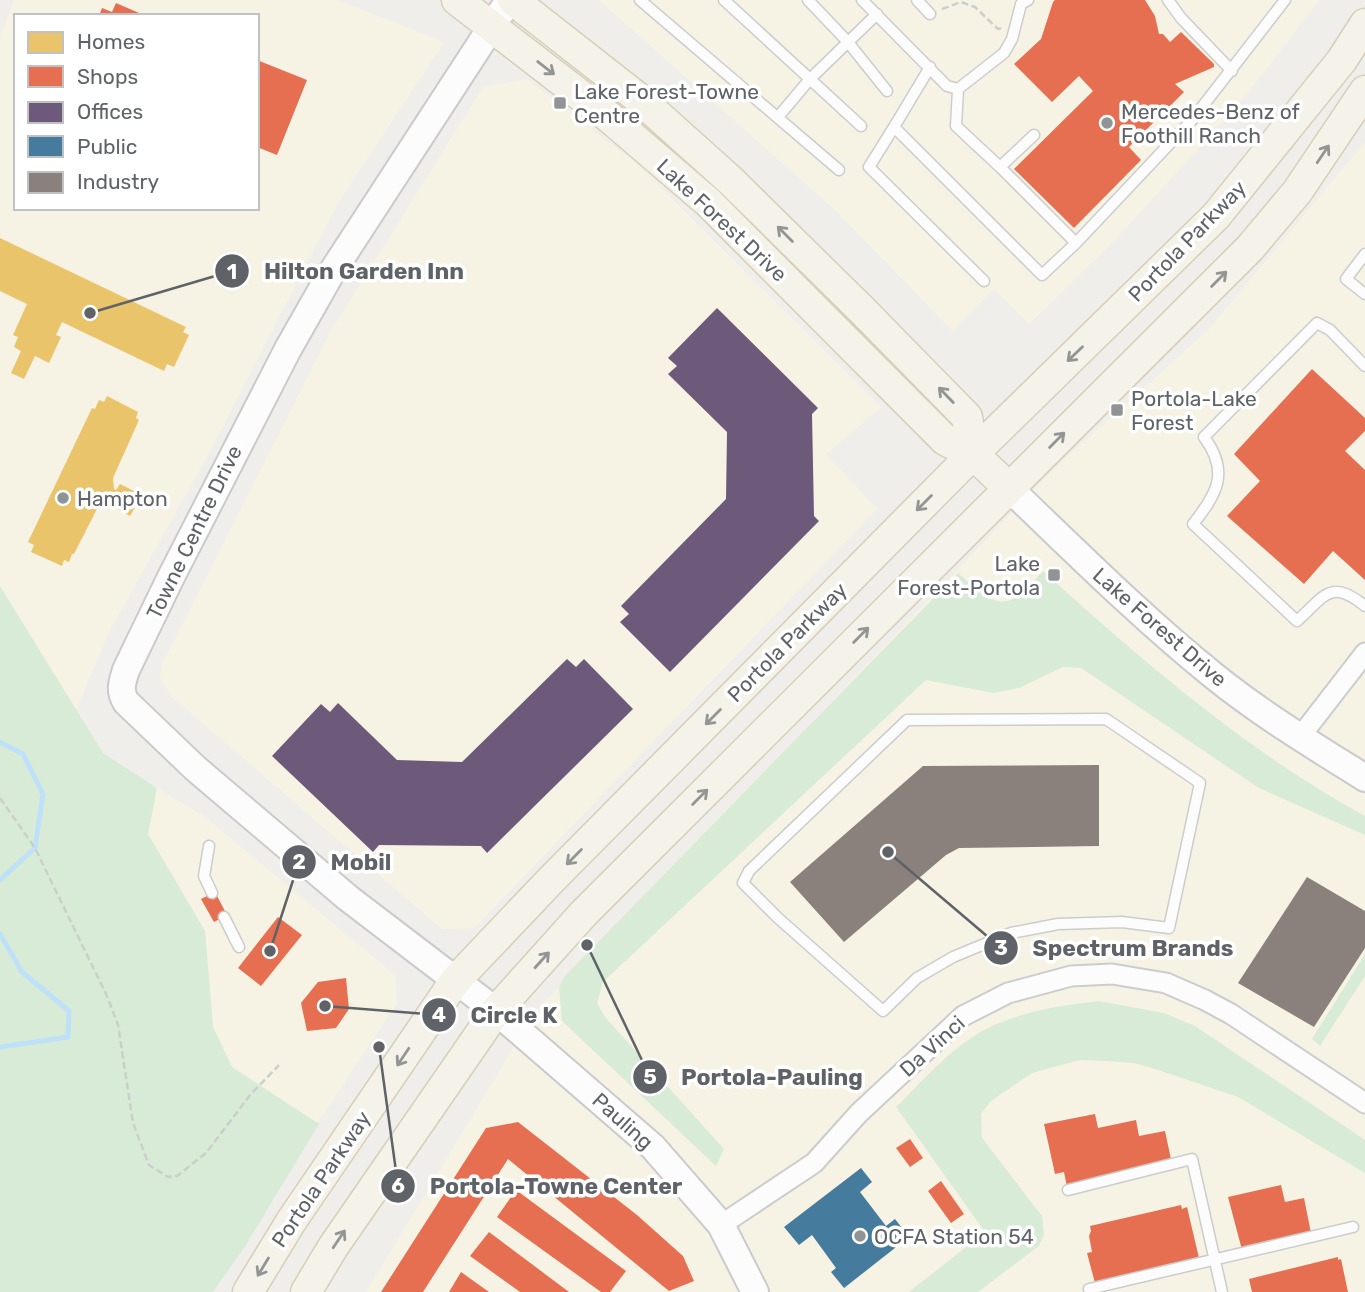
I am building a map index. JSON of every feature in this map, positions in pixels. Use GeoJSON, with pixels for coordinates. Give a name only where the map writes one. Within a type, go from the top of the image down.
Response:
{"type":"FeatureCollection","features":[{"type":"Feature","properties":{"kind":"main road","name":"Lake Forest Drive"},"geometry":{"type":"LineString","coordinates":[[457,0],[610,118],[709,203],[945,440],[972,454],[1138,612],[1216,678],[1300,737],[1365,778]]}},
{"type":"Feature","properties":{"kind":"main road","name":"Lake Forest Drive"},"geometry":{"type":"LineString","coordinates":[[511,0],[652,110],[730,180],[834,282],[967,417],[972,454]]}},
{"type":"Feature","properties":{"kind":"main road","name":"Towne Centre Drive"},"geometry":{"type":"LineString","coordinates":[[455,981],[363,911],[195,768],[126,702],[121,690],[126,670],[170,577],[288,349],[330,275],[511,0]]}},
{"type":"Feature","properties":{"kind":"main road","name":"Portola Parkway"},"geometry":{"type":"LineString","coordinates":[[248,1292],[292,1220],[455,981],[972,454],[1216,216],[1342,60],[1365,24]]}},
{"type":"Feature","properties":{"kind":"main road"},"geometry":{"type":"LineString","coordinates":[[306,1292],[333,1247],[496,1011],[584,913],[1250,248],[1297,192],[1365,90]]}},
{"type":"Feature","properties":{"kind":"main road","name":"Pauling"},"geometry":{"type":"LineString","coordinates":[[455,981],[496,1011],[653,1147],[721,1225],[755,1292]]}},
{"type":"Feature","properties":{"kind":"street"},"geometry":{"type":"LineString","coordinates":[[1300,737],[1365,653]]}},
{"type":"Feature","properties":{"kind":"street","name":"Da Vinci"},"geometry":{"type":"LineString","coordinates":[[721,1225],[814,1163],[859,1113],[963,1016],[1008,993],[1071,976],[1112,974],[1166,984],[1205,1000],[1231,1014],[1365,1103]]}},
{"type":"Feature","properties":{"kind":"lane"},"geometry":{"type":"LineString","coordinates":[[639,0],[839,170]]}},
{"type":"Feature","properties":{"kind":"lane"},"geometry":{"type":"LineString","coordinates":[[724,0],[861,126]]}},
{"type":"Feature","properties":{"kind":"lane"},"geometry":{"type":"LineString","coordinates":[[807,0],[847,41],[887,91]]}},
{"type":"Feature","properties":{"kind":"lane"},"geometry":{"type":"LineString","coordinates":[[862,0],[947,86],[958,89]]}},
{"type":"Feature","properties":{"kind":"lane"},"geometry":{"type":"LineString","coordinates":[[916,0],[930,14]]}},
{"type":"Feature","properties":{"kind":"lane"},"geometry":{"type":"LineString","coordinates":[[1168,0],[1181,18],[1232,71]]}},
{"type":"Feature","properties":{"kind":"lane"},"geometry":{"type":"LineString","coordinates":[[894,127],[1042,275],[1076,243],[1192,120],[1285,0]]}},
{"type":"Feature","properties":{"kind":"lane"},"geometry":{"type":"LineString","coordinates":[[1022,1],[1012,39],[1004,52],[958,89],[956,126],[1076,243]]}},
{"type":"Feature","properties":{"kind":"lane"},"geometry":{"type":"LineString","coordinates":[[778,117],[810,79],[877,14]]}},
{"type":"Feature","properties":{"kind":"lane"},"geometry":{"type":"LineString","coordinates":[[930,67],[869,167],[984,281]]}},
{"type":"Feature","properties":{"kind":"lane"},"geometry":{"type":"LineString","coordinates":[[1000,167],[1034,135]]}},
{"type":"Feature","properties":{"kind":"lane"},"geometry":{"type":"LineString","coordinates":[[1365,254],[1346,279],[1365,294]]}},
{"type":"Feature","properties":{"kind":"lane"},"geometry":{"type":"LineString","coordinates":[[1365,366],[1330,330],[1317,323],[1204,437],[1213,448],[1219,480],[1210,503],[1193,524],[1297,621],[1333,591],[1341,590],[1365,606]]}},
{"type":"Feature","properties":{"kind":"lane"},"geometry":{"type":"LineString","coordinates":[[1106,719],[1200,783],[1168,928],[1109,922],[1058,924],[1011,933],[953,957],[917,978],[883,1011],[778,918],[743,883],[749,871],[907,720],[1106,719]]}},
{"type":"Feature","properties":{"kind":"lane"},"geometry":{"type":"LineString","coordinates":[[209,846],[204,876],[212,893]]}},
{"type":"Feature","properties":{"kind":"lane"},"geometry":{"type":"LineString","coordinates":[[223,917],[239,947]]}},
{"type":"Feature","properties":{"kind":"lane"},"geometry":{"type":"LineString","coordinates":[[1068,1190],[1192,1159],[1222,1292]]}},
{"type":"Feature","properties":{"kind":"lane"},"geometry":{"type":"LineString","coordinates":[[1089,1289],[1353,1227]]}},
{"type":"Feature","properties":{"kind":"path"},"geometry":{"type":"LineString","coordinates":[[930,14],[961,2],[975,7],[998,29],[1015,25]]}},
{"type":"Feature","properties":{"kind":"path"},"geometry":{"type":"LineString","coordinates":[[0,798],[34,848],[107,996],[118,1025],[133,1124],[149,1165],[167,1177],[177,1176],[206,1153],[251,1094],[279,1065]]}},
{"type":"Feature","properties":{"kind":"shaded area"},"geometry":{"type":"Polygon","coordinates":[[[14,0],[337,0],[444,42],[338,203],[209,453],[109,632],[76,710],[0,586],[0,37],[14,0]]]}},
{"type":"Feature","properties":{"kind":"shaded area"},"geometry":{"type":"Polygon","coordinates":[[[599,0],[1319,0],[1248,93],[1211,135],[1113,242],[1029,324],[994,289],[953,331],[833,208],[599,0]]]}},
{"type":"Feature","properties":{"kind":"shaded area"},"geometry":{"type":"Polygon","coordinates":[[[527,79],[637,164],[881,407],[826,454],[877,509],[474,928],[442,929],[172,697],[160,679],[162,664],[331,331],[483,87],[527,79]]]}},
{"type":"Feature","properties":{"kind":"shaded area"},"geometry":{"type":"Polygon","coordinates":[[[1365,142],[1365,1292],[366,1292],[535,1012],[1051,472],[1209,329],[1365,142]]]}},
{"type":"Feature","properties":{"kind":"shaded area"},"geometry":{"type":"Polygon","coordinates":[[[157,788],[205,817],[395,975],[397,1003],[318,1123],[232,1067],[213,1027],[205,931],[148,834],[157,788]]]}},
{"type":"Feature","properties":{"kind":"green space"},"geometry":{"type":"Polygon","coordinates":[[[1043,571],[1157,671],[1237,734],[1321,791],[1365,816],[1365,835],[1259,788],[1081,668],[1063,667],[1019,688],[993,693],[926,680],[603,982],[597,1003],[605,1017],[724,1149],[716,1166],[562,1021],[559,988],[564,977],[958,573],[983,594],[1002,602],[1020,595],[1043,571]]]}},
{"type":"Feature","properties":{"kind":"green space"},"geometry":{"type":"Polygon","coordinates":[[[0,586],[103,753],[157,788],[148,834],[205,931],[213,1027],[232,1067],[319,1124],[244,1248],[213,1292],[0,1292],[0,586]]]}},
{"type":"Feature","properties":{"kind":"green space"},"geometry":{"type":"Polygon","coordinates":[[[1365,954],[1365,976],[1320,1046],[1312,1039],[1365,954]]]}},
{"type":"Feature","properties":{"kind":"green space"},"geometry":{"type":"Polygon","coordinates":[[[1099,1001],[1164,1013],[1195,1026],[1365,1140],[1365,1173],[1238,1097],[1134,1063],[1080,1060],[1032,1073],[991,1101],[981,1114],[982,1138],[1042,1216],[1044,1234],[1039,1246],[978,1292],[909,1292],[985,1232],[896,1107],[951,1053],[985,1029],[1033,1012],[1099,1001]]]}},
{"type":"Feature","properties":{"kind":"building: Homes"},"geometry":{"type":"Polygon","coordinates":[[[0,238],[186,327],[183,332],[189,335],[174,367],[167,364],[164,371],[62,322],[56,335],[61,337],[49,363],[35,356],[24,379],[11,373],[21,351],[14,347],[18,337],[13,335],[27,304],[0,291],[0,238]]]}},
{"type":"Feature","properties":{"kind":"building: Homes"},"geometry":{"type":"Polygon","coordinates":[[[107,396],[138,412],[136,418],[139,420],[113,478],[114,489],[120,484],[142,495],[130,516],[107,503],[98,507],[74,554],[69,562],[64,560],[62,566],[31,552],[34,545],[28,542],[92,408],[95,409],[99,400],[104,402],[107,396]]]}},
{"type":"Feature","properties":{"kind":"building: Shops","name":"Mercedes-Benz of Foothill Ranch"},"geometry":{"type":"Polygon","coordinates":[[[1055,0],[1145,0],[1155,16],[1159,34],[1163,34],[1170,42],[1181,32],[1214,64],[1214,67],[1175,84],[1184,92],[1129,147],[1141,160],[1074,228],[1014,169],[1093,91],[1079,76],[1052,102],[1014,64],[1041,39],[1055,0]]]}},
{"type":"Feature","properties":{"kind":"building: Shops"},"geometry":{"type":"Polygon","coordinates":[[[116,3],[141,14],[100,14],[102,8],[112,12],[116,3]]]}},
{"type":"Feature","properties":{"kind":"building: Shops"},"geometry":{"type":"Polygon","coordinates":[[[259,61],[307,80],[277,155],[259,148],[259,61]]]}},
{"type":"Feature","properties":{"kind":"building: Shops"},"geometry":{"type":"Polygon","coordinates":[[[1312,369],[1365,418],[1365,431],[1345,451],[1365,470],[1365,580],[1333,551],[1304,584],[1227,516],[1260,481],[1234,454],[1312,369]]]}},
{"type":"Feature","properties":{"kind":"building: Shops"},"geometry":{"type":"Polygon","coordinates":[[[215,892],[227,915],[214,922],[201,899],[215,892]]]}},
{"type":"Feature","properties":{"kind":"building: Shops"},"geometry":{"type":"Polygon","coordinates":[[[278,917],[302,935],[261,986],[238,968],[278,917]]]}},
{"type":"Feature","properties":{"kind":"building: Shops"},"geometry":{"type":"Polygon","coordinates":[[[346,978],[349,1009],[336,1028],[307,1031],[301,1003],[318,982],[346,978]]]}},
{"type":"Feature","properties":{"kind":"building: Shops"},"geometry":{"type":"Polygon","coordinates":[[[1095,1114],[1098,1128],[1136,1120],[1139,1136],[1165,1131],[1172,1164],[1067,1187],[1064,1172],[1055,1174],[1044,1124],[1095,1114]]]}},
{"type":"Feature","properties":{"kind":"building: Shops"},"geometry":{"type":"Polygon","coordinates":[[[518,1122],[637,1215],[683,1256],[694,1281],[669,1291],[508,1159],[423,1292],[381,1292],[486,1128],[518,1122]]]}},
{"type":"Feature","properties":{"kind":"building: Shops"},"geometry":{"type":"Polygon","coordinates":[[[910,1139],[923,1158],[910,1167],[896,1148],[910,1139]]]}},
{"type":"Feature","properties":{"kind":"building: Shops"},"geometry":{"type":"Polygon","coordinates":[[[941,1181],[964,1214],[951,1223],[928,1191],[941,1181]]]}},
{"type":"Feature","properties":{"kind":"building: Shops"},"geometry":{"type":"Polygon","coordinates":[[[1281,1185],[1285,1202],[1304,1198],[1311,1233],[1242,1250],[1228,1197],[1281,1185]]]}},
{"type":"Feature","properties":{"kind":"building: Shops"},"geometry":{"type":"Polygon","coordinates":[[[516,1190],[626,1271],[610,1292],[601,1292],[497,1217],[516,1190]]]}},
{"type":"Feature","properties":{"kind":"building: Shops"},"geometry":{"type":"Polygon","coordinates":[[[1181,1205],[1182,1209],[1187,1207],[1199,1258],[1095,1283],[1087,1253],[1092,1252],[1090,1226],[1181,1205]]]}},
{"type":"Feature","properties":{"kind":"building: Shops"},"geometry":{"type":"Polygon","coordinates":[[[489,1232],[569,1292],[520,1292],[470,1256],[489,1232]]]}},
{"type":"Feature","properties":{"kind":"building: Shops"},"geometry":{"type":"Polygon","coordinates":[[[1338,1257],[1338,1260],[1341,1259],[1348,1292],[1252,1292],[1249,1279],[1338,1257]]]}},
{"type":"Feature","properties":{"kind":"building: Shops"},"geometry":{"type":"Polygon","coordinates":[[[461,1272],[489,1292],[449,1292],[461,1272]]]}},
{"type":"Feature","properties":{"kind":"building: Offices"},"geometry":{"type":"Polygon","coordinates":[[[717,308],[818,408],[812,414],[814,516],[819,521],[670,672],[620,622],[629,614],[621,606],[726,499],[727,432],[668,374],[677,366],[668,358],[717,308]]]}},
{"type":"Feature","properties":{"kind":"building: Offices"},"geometry":{"type":"Polygon","coordinates":[[[567,659],[576,667],[584,659],[633,709],[487,853],[481,846],[379,845],[373,852],[272,756],[321,704],[330,712],[338,703],[397,760],[462,762],[567,659]]]}},
{"type":"Feature","properties":{"kind":"building: Public"},"geometry":{"type":"Polygon","coordinates":[[[861,1168],[872,1182],[860,1192],[886,1226],[895,1219],[909,1237],[844,1288],[831,1272],[836,1268],[812,1235],[799,1245],[784,1227],[861,1168]]]}},
{"type":"Feature","properties":{"kind":"building: Industry"},"geometry":{"type":"Polygon","coordinates":[[[1099,765],[1099,846],[959,848],[946,855],[844,942],[790,882],[923,766],[1099,765]]]}},
{"type":"Feature","properties":{"kind":"building: Industry"},"geometry":{"type":"Polygon","coordinates":[[[1307,877],[1365,911],[1365,948],[1314,1027],[1238,983],[1307,877]]]}},
{"type":"Feature","properties":{"kind":"waterway"},"geometry":{"type":"LineString","coordinates":[[0,742],[23,754],[43,794],[35,848],[0,880]]}},
{"type":"Feature","properties":{"kind":"waterway"},"geometry":{"type":"LineString","coordinates":[[0,934],[22,972],[69,1011],[68,1037],[0,1047]]}},
{"type":"Feature","properties":{"kind":"place","name":"Lake Forest-Towne Centre"},"geometry":{"type":"Point","coordinates":[560,103]}},
{"type":"Feature","properties":{"kind":"place","name":"Mercedes-Benz of Foothill Ranch"},"geometry":{"type":"Point","coordinates":[1107,123]}},
{"type":"Feature","properties":{"kind":"place","name":"Hilton Garden Inn"},"geometry":{"type":"Point","coordinates":[90,313]}},
{"type":"Feature","properties":{"kind":"place","name":"Portola-Lake Forest"},"geometry":{"type":"Point","coordinates":[1117,410]}},
{"type":"Feature","properties":{"kind":"place","name":"Hampton"},"geometry":{"type":"Point","coordinates":[63,498]}},
{"type":"Feature","properties":{"kind":"place","name":"Lake Forest-Portola"},"geometry":{"type":"Point","coordinates":[1054,575]}},
{"type":"Feature","properties":{"kind":"place","name":"Spectrum Brands"},"geometry":{"type":"Point","coordinates":[888,852]}},
{"type":"Feature","properties":{"kind":"place","name":"Portola-Pauling"},"geometry":{"type":"Point","coordinates":[587,945]}},
{"type":"Feature","properties":{"kind":"place","name":"Mobil"},"geometry":{"type":"Point","coordinates":[270,951]}},
{"type":"Feature","properties":{"kind":"place","name":"Circle K"},"geometry":{"type":"Point","coordinates":[325,1006]}},
{"type":"Feature","properties":{"kind":"place","name":"Portola-Towne Center"},"geometry":{"type":"Point","coordinates":[379,1047]}},
{"type":"Feature","properties":{"kind":"place","name":"OCFA Station 54"},"geometry":{"type":"Point","coordinates":[860,1236]}}]}
